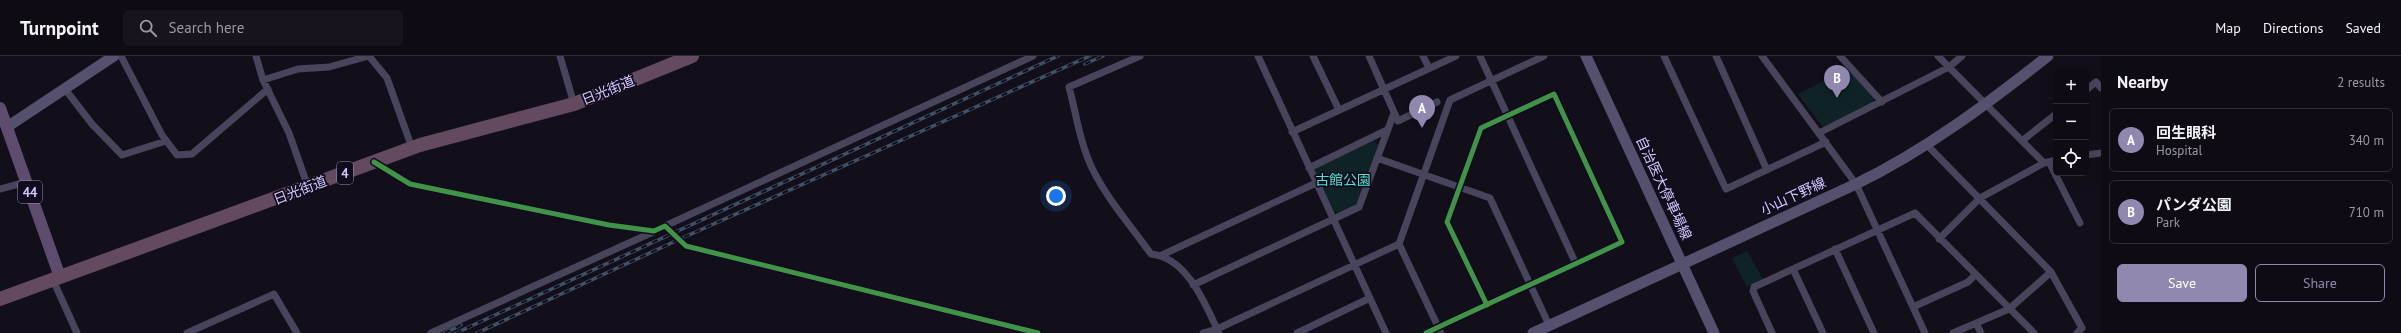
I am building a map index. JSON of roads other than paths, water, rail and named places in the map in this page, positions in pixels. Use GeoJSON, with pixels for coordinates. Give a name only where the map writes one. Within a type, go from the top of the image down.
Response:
{"type":"FeatureCollection","features":[{"type":"Feature","properties":{"kind":"highway","name":"日光街道"},"geometry":{"type":"LineString","coordinates":[[0,299],[308,188],[412,148],[574,104],[692,56]]}},
{"type":"Feature","properties":{"kind":"main road"},"geometry":{"type":"LineString","coordinates":[[7,127],[114,56]]}},
{"type":"Feature","properties":{"kind":"main road","name":"自治医大停車場線"},"geometry":{"type":"LineString","coordinates":[[1586,56],[1714,333]]}},
{"type":"Feature","properties":{"kind":"main road","name":"小山下野線"},"geometry":{"type":"LineString","coordinates":[[1533,333],[1856,184],[1927,145],[1987,104],[2048,56]]}},
{"type":"Feature","properties":{"kind":"main road","name":"44"},"geometry":{"type":"LineString","coordinates":[[0,108],[26,182],[56,278]]}},
{"type":"Feature","properties":{"kind":"street"},"geometry":{"type":"LineString","coordinates":[[121,56],[166,141],[177,156],[192,154],[268,89]]}},
{"type":"Feature","properties":{"kind":"street"},"geometry":{"type":"LineString","coordinates":[[256,56],[263,80],[286,126],[308,188]]}},
{"type":"Feature","properties":{"kind":"street"},"geometry":{"type":"LineString","coordinates":[[263,80],[298,69],[329,67],[369,56],[387,78],[412,148]]}},
{"type":"Feature","properties":{"kind":"street"},"geometry":{"type":"LineString","coordinates":[[560,56],[574,104]]}},
{"type":"Feature","properties":{"kind":"street"},"geometry":{"type":"LineString","coordinates":[[431,333],[1033,56]]}},
{"type":"Feature","properties":{"kind":"street"},"geometry":{"type":"LineString","coordinates":[[1140,56],[1069,88],[1091,167],[1151,254],[1162,255],[1316,183]]}},
{"type":"Feature","properties":{"kind":"street"},"geometry":{"type":"LineString","coordinates":[[1258,56],[1386,333]]}},
{"type":"Feature","properties":{"kind":"street"},"geometry":{"type":"LineString","coordinates":[[1313,56],[1339,110]]}},
{"type":"Feature","properties":{"kind":"street"},"geometry":{"type":"LineString","coordinates":[[1369,56],[1398,121],[1437,102]]}},
{"type":"Feature","properties":{"kind":"street"},"geometry":{"type":"LineString","coordinates":[[1423,56],[1429,68]]}},
{"type":"Feature","properties":{"kind":"street"},"geometry":{"type":"LineString","coordinates":[[1292,132],[1456,56]]}},
{"type":"Feature","properties":{"kind":"street"},"geometry":{"type":"LineString","coordinates":[[1480,56],[1576,264]]}},
{"type":"Feature","properties":{"kind":"street"},"geometry":{"type":"LineString","coordinates":[[1440,330],[1399,244],[1450,100],[1544,56]]}},
{"type":"Feature","properties":{"kind":"street"},"geometry":{"type":"LineString","coordinates":[[1673,56],[1665,57],[1726,189],[1826,142]]}},
{"type":"Feature","properties":{"kind":"street"},"geometry":{"type":"LineString","coordinates":[[1716,56],[1767,170]]}},
{"type":"Feature","properties":{"kind":"street"},"geometry":{"type":"LineString","coordinates":[[1762,56],[1856,184],[1925,333]]}},
{"type":"Feature","properties":{"kind":"street"},"geometry":{"type":"LineString","coordinates":[[1840,56],[1882,102]]}},
{"type":"Feature","properties":{"kind":"street"},"geometry":{"type":"LineString","coordinates":[[1938,56],[2023,140],[2050,161],[2080,223]]}},
{"type":"Feature","properties":{"kind":"street"},"geometry":{"type":"LineString","coordinates":[[1819,133],[1949,67],[1962,56]]}},
{"type":"Feature","properties":{"kind":"street"},"geometry":{"type":"LineString","coordinates":[[2089,88],[2096,82],[2101,88]]}},
{"type":"Feature","properties":{"kind":"street"},"geometry":{"type":"LineString","coordinates":[[65,89],[92,124],[122,155],[166,141]]}},
{"type":"Feature","properties":{"kind":"street"},"geometry":{"type":"LineString","coordinates":[[1426,333],[1440,330],[1487,305],[1622,242],[1554,94],[1481,128],[1447,222],[1487,305]]}},
{"type":"Feature","properties":{"kind":"street"},"geometry":{"type":"LineString","coordinates":[[1193,285],[1359,207],[1394,113]]}},
{"type":"Feature","properties":{"kind":"street"},"geometry":{"type":"LineString","coordinates":[[2023,140],[2053,116]]}},
{"type":"Feature","properties":{"kind":"street"},"geometry":{"type":"LineString","coordinates":[[1309,168],[1387,130]]}},
{"type":"Feature","properties":{"kind":"street"},"geometry":{"type":"LineString","coordinates":[[1927,145],[2051,272],[2082,328],[2077,333]]}},
{"type":"Feature","properties":{"kind":"street"},"geometry":{"type":"LineString","coordinates":[[2089,155],[2101,153]]}},
{"type":"Feature","properties":{"kind":"street"},"geometry":{"type":"LineString","coordinates":[[1377,158],[1460,186],[1490,198],[1531,284],[1549,326]]}},
{"type":"Feature","properties":{"kind":"street"},"geometry":{"type":"LineString","coordinates":[[1939,239],[1980,198],[2050,161]]}},
{"type":"Feature","properties":{"kind":"street"},"geometry":{"type":"LineString","coordinates":[[374,162],[410,184],[559,216],[654,231]]}},
{"type":"Feature","properties":{"kind":"street"},"geometry":{"type":"LineString","coordinates":[[0,189],[26,182]]}},
{"type":"Feature","properties":{"kind":"street"},"geometry":{"type":"LineString","coordinates":[[1772,333],[1753,291],[1754,287],[1914,213],[2034,333]]}},
{"type":"Feature","properties":{"kind":"street"},"geometry":{"type":"LineString","coordinates":[[666,226],[686,246],[1038,333]]}},
{"type":"Feature","properties":{"kind":"street"},"geometry":{"type":"LineString","coordinates":[[1203,333],[1218,331],[1399,244]]}},
{"type":"Feature","properties":{"kind":"street"},"geometry":{"type":"LineString","coordinates":[[1835,249],[1874,333]]}},
{"type":"Feature","properties":{"kind":"street"},"geometry":{"type":"LineString","coordinates":[[1162,255],[1181,269],[1193,285],[1218,331]]}},
{"type":"Feature","properties":{"kind":"street"},"geometry":{"type":"LineString","coordinates":[[1793,269],[1823,333]]}},
{"type":"Feature","properties":{"kind":"street"},"geometry":{"type":"LineString","coordinates":[[1953,333],[2010,309],[2051,272]]}},
{"type":"Feature","properties":{"kind":"street"},"geometry":{"type":"LineString","coordinates":[[1913,307],[1968,282],[1976,275]]}},
{"type":"Feature","properties":{"kind":"street"},"geometry":{"type":"LineString","coordinates":[[56,278],[77,333]]}},
{"type":"Feature","properties":{"kind":"street"},"geometry":{"type":"LineString","coordinates":[[187,333],[274,294],[296,333]]}},
{"type":"Feature","properties":{"kind":"street"},"geometry":{"type":"LineString","coordinates":[[1297,333],[1370,298]]}},
{"type":"Feature","properties":{"kind":"street"},"geometry":{"type":"LineString","coordinates":[[1976,323],[1981,333]]}},
{"type":"Feature","properties":{"kind":"railway"},"geometry":{"type":"LineString","coordinates":[[456,333],[1058,56]]}},
{"type":"Feature","properties":{"kind":"railway"},"geometry":{"type":"LineString","coordinates":[[477,333],[680,239],[1090,56]]}},
{"type":"Feature","properties":{"kind":"railway"},"geometry":{"type":"LineString","coordinates":[[1085,64],[1103,56]]}},
{"type":"Feature","properties":{"kind":"railway"},"geometry":{"type":"LineString","coordinates":[[445,333],[461,325]]}},
{"type":"Feature","properties":{"kind":"place","name":"パンダ公園"},"geometry":{"type":"Point","coordinates":[1837,98]}},
{"type":"Feature","properties":{"kind":"place","name":"回生眼科"},"geometry":{"type":"Point","coordinates":[1422,128]}},
{"type":"Feature","properties":{"kind":"park label","name":"古館公園"},"geometry":{"type":"Point","coordinates":[1343,180]}}]}
